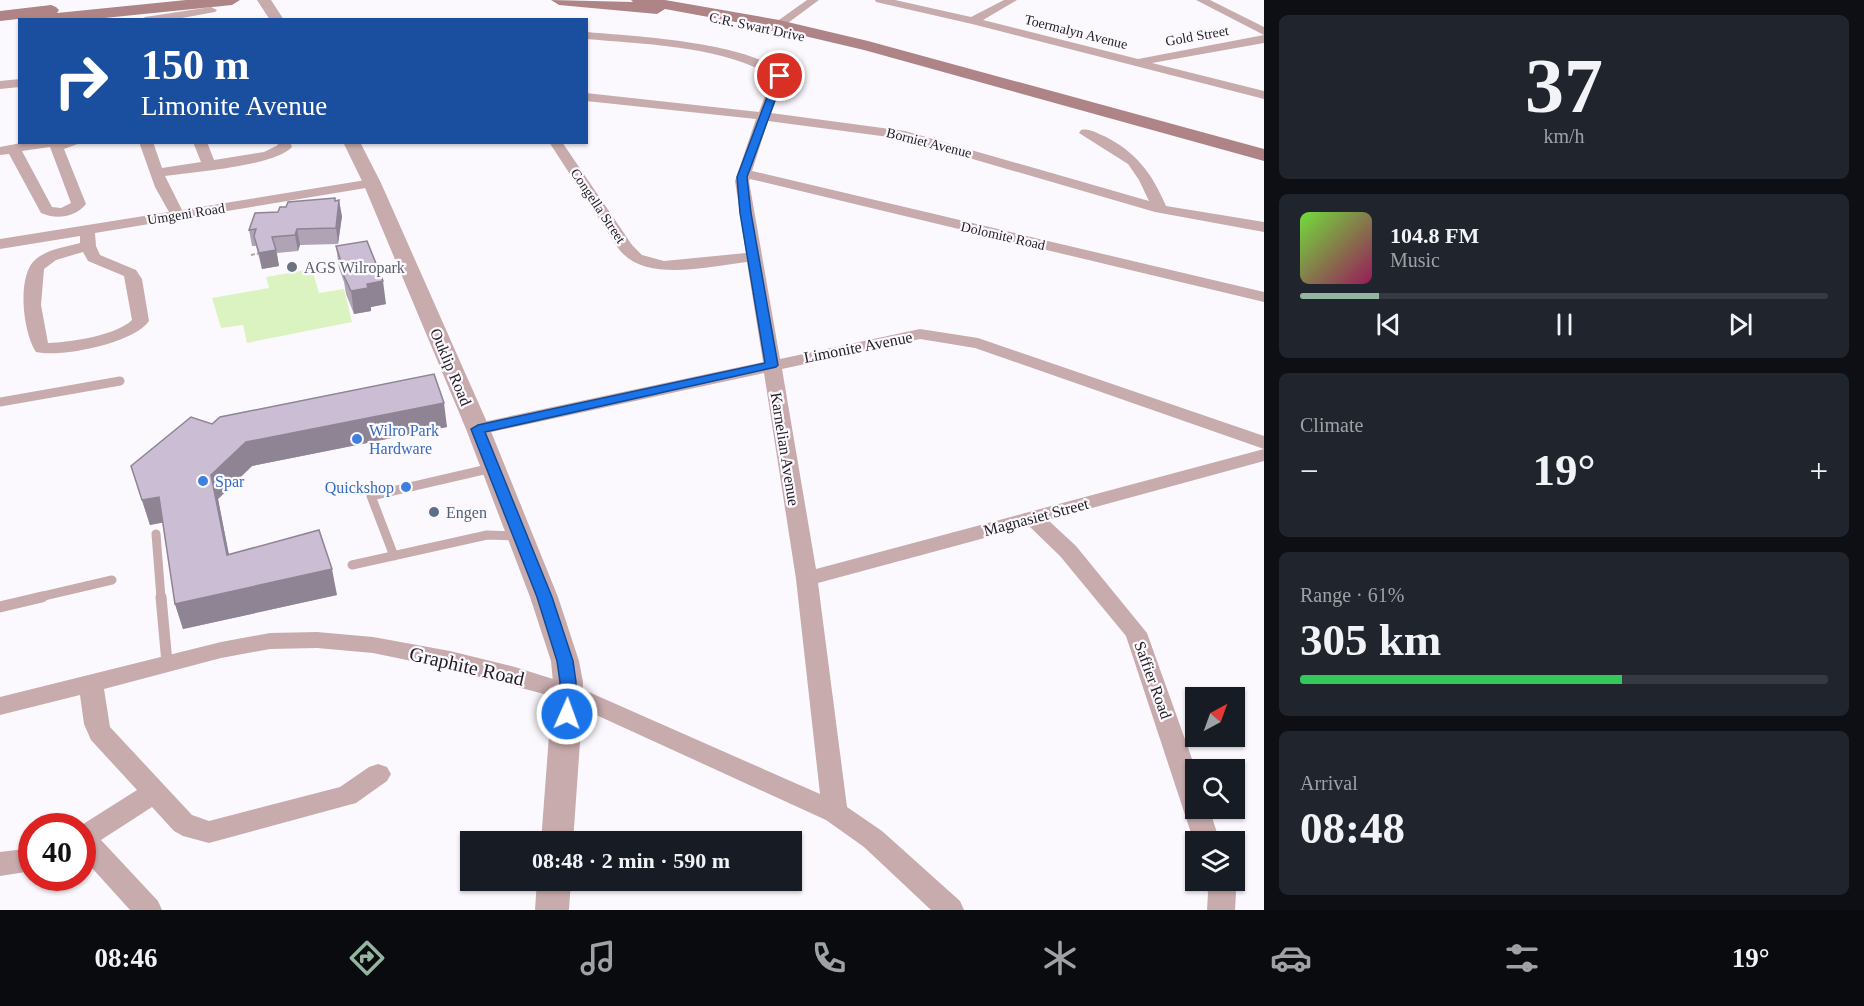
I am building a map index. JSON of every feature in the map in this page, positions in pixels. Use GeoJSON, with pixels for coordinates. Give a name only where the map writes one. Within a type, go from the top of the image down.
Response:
{"type":"FeatureCollection","features":[{"type":"Feature","properties":{"kind":"main road"},"geometry":{"type":"LineString","coordinates":[[0,16],[148,0]]}},
{"type":"Feature","properties":{"kind":"main road"},"geometry":{"type":"LineString","coordinates":[[53,18],[232,0]]}},
{"type":"Feature","properties":{"kind":"main road","name":"C.R. Swart Drive"},"geometry":{"type":"LineString","coordinates":[[559,0],[690,13],[776,27]]}},
{"type":"Feature","properties":{"kind":"main road","name":"C.R. Swart Drive"},"geometry":{"type":"LineString","coordinates":[[639,0],[868,46],[1264,155]]}},
{"type":"Feature","properties":{"kind":"main road"},"geometry":{"type":"LineString","coordinates":[[0,23],[18,21]]}},
{"type":"Feature","properties":{"kind":"street"},"geometry":{"type":"LineString","coordinates":[[264,0],[276,18]]}},
{"type":"Feature","properties":{"kind":"street"},"geometry":{"type":"LineString","coordinates":[[776,27],[814,0]]}},
{"type":"Feature","properties":{"kind":"street","name":"Toermalyn Avenue"},"geometry":{"type":"LineString","coordinates":[[879,0],[973,21],[1264,95]]}},
{"type":"Feature","properties":{"kind":"street"},"geometry":{"type":"LineString","coordinates":[[1201,0],[1264,32]]}},
{"type":"Feature","properties":{"kind":"street"},"geometry":{"type":"LineString","coordinates":[[973,21],[1007,1]]}},
{"type":"Feature","properties":{"kind":"street"},"geometry":{"type":"LineString","coordinates":[[158,18],[211,10]]}},
{"type":"Feature","properties":{"kind":"street","name":"Karnelian Avenue"},"geometry":{"type":"LineString","coordinates":[[588,35],[686,46],[740,58],[770,68],[780,76],[743,173],[746,213],[807,579],[835,812]]}},
{"type":"Feature","properties":{"kind":"street","name":"Gold Street"},"geometry":{"type":"LineString","coordinates":[[1135,63],[1264,39]]}},
{"type":"Feature","properties":{"kind":"street"},"geometry":{"type":"LineString","coordinates":[[0,85],[18,82]]}},
{"type":"Feature","properties":{"kind":"street","name":"Borniet Avenue"},"geometry":{"type":"LineString","coordinates":[[588,97],[763,116],[915,137],[1160,209],[1264,227]]}},
{"type":"Feature","properties":{"kind":"street"},"geometry":{"type":"LineString","coordinates":[[1086,133],[1132,158],[1143,173],[1160,209]]}},
{"type":"Feature","properties":{"kind":"street"},"geometry":{"type":"LineString","coordinates":[[55,144],[79,204],[71,209],[53,213],[45,210],[14,148],[55,144]]}},
{"type":"Feature","properties":{"kind":"street"},"geometry":{"type":"LineString","coordinates":[[147,144],[162,187],[178,215]]}},
{"type":"Feature","properties":{"kind":"street"},"geometry":{"type":"LineString","coordinates":[[201,144],[209,165]]}},
{"type":"Feature","properties":{"kind":"street"},"geometry":{"type":"LineString","coordinates":[[158,173],[268,156],[283,150],[284,144]]}},
{"type":"Feature","properties":{"kind":"street","name":"Ouklip Road"},"geometry":{"type":"LineString","coordinates":[[352,144],[372,183],[478,429],[544,597],[565,661],[567,692],[558,831]]}},
{"type":"Feature","properties":{"kind":"street","name":"Congella Street"},"geometry":{"type":"LineString","coordinates":[[556,144],[626,248],[636,258],[663,266],[754,257]]}},
{"type":"Feature","properties":{"kind":"street","name":"Dolomite Road"},"geometry":{"type":"LineString","coordinates":[[743,173],[1264,297]]}},
{"type":"Feature","properties":{"kind":"street","name":"Umgeni Road"},"geometry":{"type":"LineString","coordinates":[[0,244],[88,238],[178,215],[372,183]]}},
{"type":"Feature","properties":{"kind":"street"},"geometry":{"type":"LineString","coordinates":[[88,238],[94,258],[130,273],[134,279],[141,321],[130,331],[61,347],[42,348],[34,334],[33,307],[36,267],[88,238]]}},
{"type":"Feature","properties":{"kind":"street","name":"Limonite Avenue"},"geometry":{"type":"LineString","coordinates":[[478,429],[908,335],[937,335],[978,344],[1264,443]]}},
{"type":"Feature","properties":{"kind":"street","name":"Magnasiet Street"},"geometry":{"type":"LineString","coordinates":[[807,579],[1264,455]]}},
{"type":"Feature","properties":{"kind":"street","name":"Saffier Road"},"geometry":{"type":"LineString","coordinates":[[1033,518],[1068,551],[1136,633],[1185,775]]}},
{"type":"Feature","properties":{"kind":"street","name":"Graphite Road"},"geometry":{"type":"LineString","coordinates":[[0,706],[167,663],[270,640],[317,640],[374,645],[450,660],[567,692],[835,812],[861,828],[950,910]]}},
{"type":"Feature","properties":{"kind":"street"},"geometry":{"type":"LineString","coordinates":[[91,683],[96,724],[100,733],[183,823],[192,828],[208,832],[347,796],[378,774]]}},
{"type":"Feature","properties":{"kind":"street"},"geometry":{"type":"LineString","coordinates":[[96,830],[154,792]]}},
{"type":"Feature","properties":{"kind":"street"},"geometry":{"type":"LineString","coordinates":[[96,853],[148,910]]}},
{"type":"Feature","properties":{"kind":"street"},"geometry":{"type":"LineString","coordinates":[[0,864],[18,861]]}},
{"type":"Feature","properties":{"kind":"street"},"geometry":{"type":"LineString","coordinates":[[552,910],[553,891]]}},
{"type":"Feature","properties":{"kind":"street"},"geometry":{"type":"LineString","coordinates":[[1221,910],[1222,891]]}},
{"type":"Feature","properties":{"kind":"lane"},"geometry":{"type":"LineString","coordinates":[[0,402],[120,381]]}},
{"type":"Feature","properties":{"kind":"lane"},"geometry":{"type":"LineString","coordinates":[[394,556],[371,496],[492,468]]}},
{"type":"Feature","properties":{"kind":"lane"},"geometry":{"type":"LineString","coordinates":[[156,534],[167,663]]}},
{"type":"Feature","properties":{"kind":"lane"},"geometry":{"type":"LineString","coordinates":[[352,565],[487,535],[520,537]]}},
{"type":"Feature","properties":{"kind":"lane"},"geometry":{"type":"LineString","coordinates":[[0,607],[112,580]]}},
{"type":"Feature","properties":{"kind":"path"},"geometry":{"type":"LineString","coordinates":[[252,255],[267,252]]}},
{"type":"Feature","properties":{"kind":"green space"},"geometry":{"type":"Polygon","coordinates":[[[312,269],[319,293],[344,289],[352,322],[247,343],[243,325],[221,328],[212,298],[269,288],[266,277],[312,269]]]}},
{"type":"Feature","properties":{"kind":"building"},"geometry":{"type":"Polygon","coordinates":[[[335,198],[335,201],[339,200],[336,228],[297,229],[295,235],[272,237],[276,250],[259,253],[254,236],[256,229],[249,230],[255,213],[278,212],[280,207],[286,207],[288,202],[335,198]]]}},
{"type":"Feature","properties":{"kind":"building"},"geometry":{"type":"Polygon","coordinates":[[[367,241],[383,281],[367,284],[368,288],[351,291],[342,272],[344,271],[336,246],[367,241]]]}},
{"type":"Feature","properties":{"kind":"building"},"geometry":{"type":"Polygon","coordinates":[[[434,374],[444,403],[246,442],[211,475],[227,555],[319,530],[332,569],[175,604],[159,497],[142,500],[131,466],[191,417],[212,424],[220,417],[434,374]]]}},
{"type":"Feature","properties":{"kind":"place","name":"AGS Wilropark"},"geometry":{"type":"Point","coordinates":[292,267]}},
{"type":"Feature","properties":{"kind":"place","name":"Wilro Park Hardware"},"geometry":{"type":"Point","coordinates":[357,439]}},
{"type":"Feature","properties":{"kind":"place","name":"Spar"},"geometry":{"type":"Point","coordinates":[203,481]}},
{"type":"Feature","properties":{"kind":"place","name":"Quickshop"},"geometry":{"type":"Point","coordinates":[406,487]}},
{"type":"Feature","properties":{"kind":"place","name":"Engen"},"geometry":{"type":"Point","coordinates":[434,512]}},
{"type":"Feature","properties":{"kind":"route"},"geometry":{"type":"LineString","coordinates":[[567,714],[568,682],[565,661],[544,597],[478,429],[772,365],[742,177],[763,116],[780,76]]}}]}
